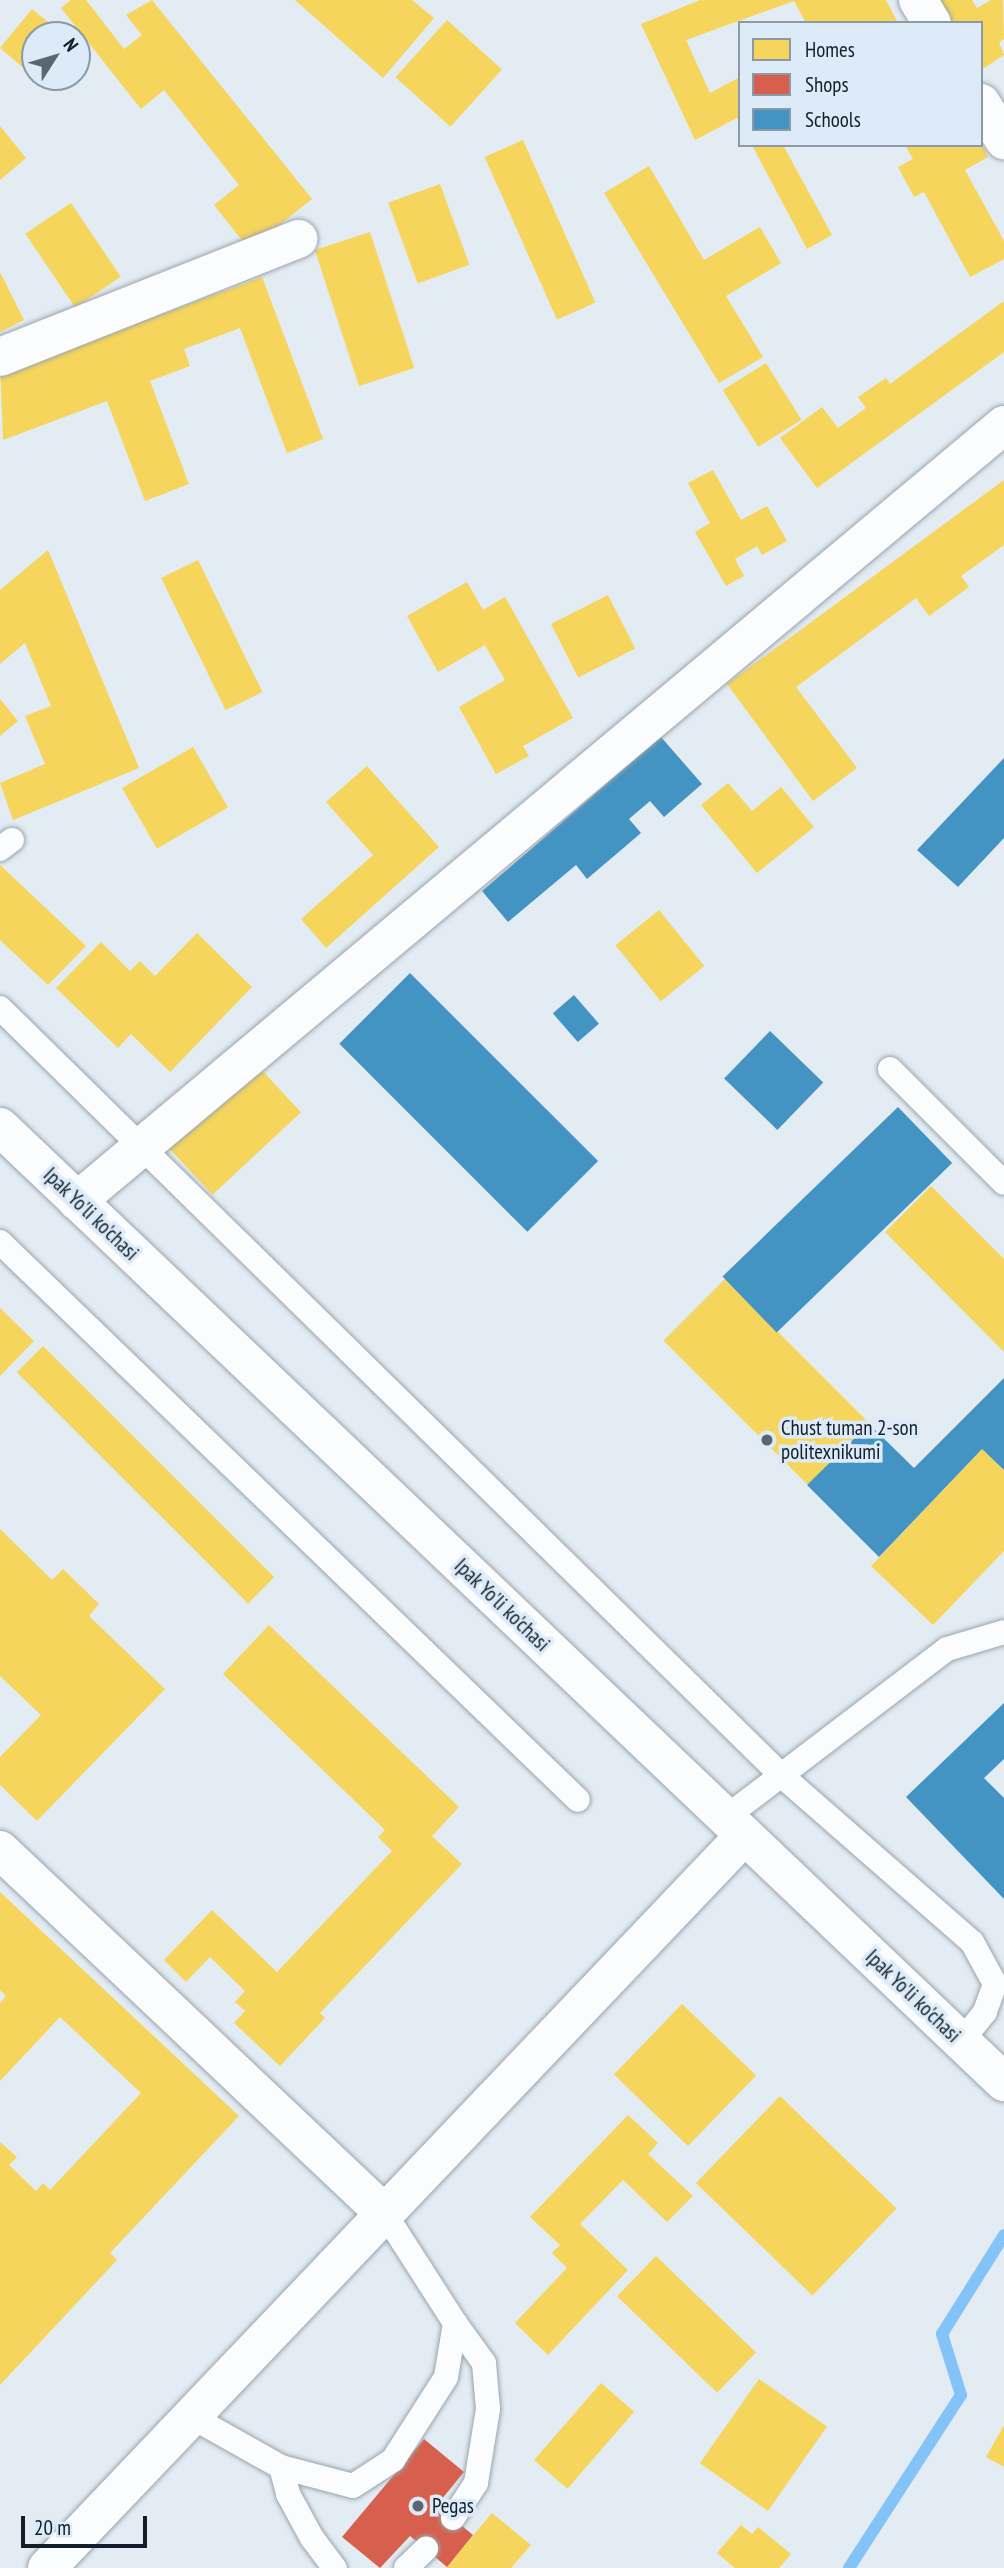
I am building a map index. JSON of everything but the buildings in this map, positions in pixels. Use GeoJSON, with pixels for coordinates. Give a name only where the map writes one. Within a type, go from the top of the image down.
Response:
{"type":"FeatureCollection","features":[{"type":"Feature","properties":{"kind":"main road"},"geometry":{"type":"LineString","coordinates":[[918,0],[931,21]]}},
{"type":"Feature","properties":{"kind":"main road"},"geometry":{"type":"LineString","coordinates":[[983,106],[1004,140]]}},
{"type":"Feature","properties":{"kind":"main road"},"geometry":{"type":"LineString","coordinates":[[0,357],[298,239]]}},
{"type":"Feature","properties":{"kind":"main road"},"geometry":{"type":"LineString","coordinates":[[77,1201],[1004,425]]}},
{"type":"Feature","properties":{"kind":"main road","name":"Ipak Yo'li ko'chasi"},"geometry":{"type":"LineString","coordinates":[[0,1127],[1004,2082]]}},
{"type":"Feature","properties":{"kind":"main road"},"geometry":{"type":"LineString","coordinates":[[47,2568],[385,2214],[735,1827]]}},
{"type":"Feature","properties":{"kind":"main road"},"geometry":{"type":"LineString","coordinates":[[0,1850],[385,2214]]}},
{"type":"Feature","properties":{"kind":"lane"},"geometry":{"type":"LineString","coordinates":[[0,1008],[780,1775],[972,1942],[995,1984],[985,2012],[961,2042]]}},
{"type":"Feature","properties":{"kind":"lane"},"geometry":{"type":"LineString","coordinates":[[890,1069],[1004,1183]]}},
{"type":"Feature","properties":{"kind":"lane"},"geometry":{"type":"LineString","coordinates":[[0,1242],[578,1800]]}},
{"type":"Feature","properties":{"kind":"lane"},"geometry":{"type":"LineString","coordinates":[[735,1827],[780,1775],[947,1649],[1004,1632]]}},
{"type":"Feature","properties":{"kind":"lane"},"geometry":{"type":"LineString","coordinates":[[385,2214],[484,2363],[488,2409],[476,2483],[453,2518]]}},
{"type":"Feature","properties":{"kind":"lane"},"geometry":{"type":"LineString","coordinates":[[191,2417],[281,2467],[354,2486],[393,2459],[446,2377],[455,2323]]}},
{"type":"Feature","properties":{"kind":"lane"},"geometry":{"type":"LineString","coordinates":[[281,2467],[288,2494],[312,2538],[335,2568]]}},
{"type":"Feature","properties":{"kind":"lane"},"geometry":{"type":"LineString","coordinates":[[406,2568],[426,2549]]}},
{"type":"Feature","properties":{"kind":"waterway"},"geometry":{"type":"LineString","coordinates":[[849,2568],[961,2395],[942,2334],[1004,2235]]}},
{"type":"Feature","properties":{"kind":"place","name":"Chust tuman 2-son politexnikumi"},"geometry":{"type":"Point","coordinates":[767,1440]}},
{"type":"Feature","properties":{"kind":"place","name":"Pegas"},"geometry":{"type":"Point","coordinates":[418,2506]}}]}
